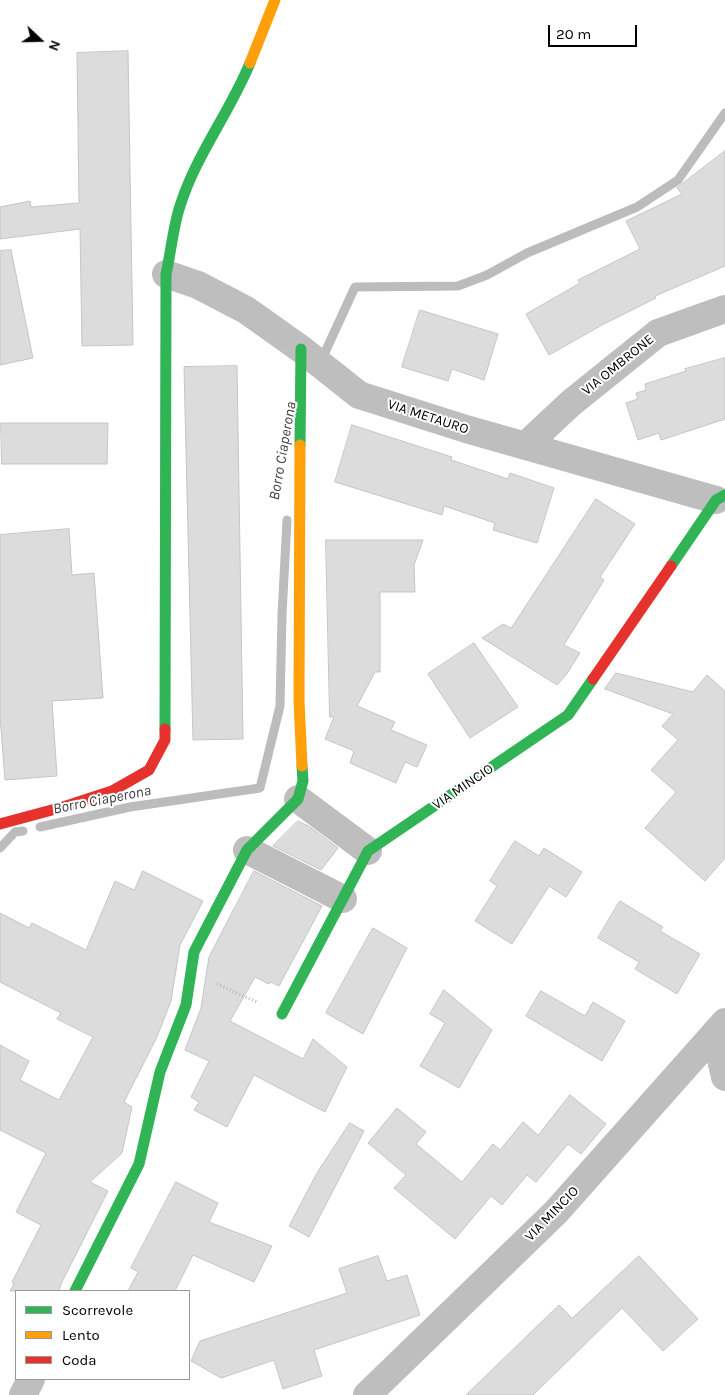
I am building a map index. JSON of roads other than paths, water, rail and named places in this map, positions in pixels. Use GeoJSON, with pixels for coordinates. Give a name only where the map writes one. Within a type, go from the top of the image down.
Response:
{"type":"FeatureCollection","features":[{"type":"Feature","properties":{"kind":"street"},"geometry":{"type":"LineString","coordinates":[[0,824],[112,791],[149,770],[165,740],[166,274],[180,206],[202,155],[241,85],[275,0]]}},
{"type":"Feature","properties":{"kind":"street","name":"VIA METAURO"},"geometry":{"type":"LineString","coordinates":[[166,274],[198,285],[246,310],[305,352],[359,395],[525,446],[721,498]]}},
{"type":"Feature","properties":{"kind":"street","name":"VIA OMBRONE"},"geometry":{"type":"LineString","coordinates":[[525,446],[571,403],[658,333],[725,309]]}},
{"type":"Feature","properties":{"kind":"street"},"geometry":{"type":"LineString","coordinates":[[76,1290],[139,1164],[160,1072],[186,1004],[194,952],[247,850],[298,799],[302,781],[299,701],[305,352]]}},
{"type":"Feature","properties":{"kind":"street","name":"VIA MINCIO"},"geometry":{"type":"LineString","coordinates":[[282,1014],[368,851],[568,715],[721,498]]}},
{"type":"Feature","properties":{"kind":"street"},"geometry":{"type":"LineString","coordinates":[[298,799],[368,851]]}},
{"type":"Feature","properties":{"kind":"street"},"geometry":{"type":"LineString","coordinates":[[247,850],[343,898]]}},
{"type":"Feature","properties":{"kind":"street"},"geometry":{"type":"LineString","coordinates":[[720,1027],[725,1077]]}},
{"type":"Feature","properties":{"kind":"street","name":"VIA MINCIO"},"geometry":{"type":"LineString","coordinates":[[367,1395],[556,1212],[720,1027]]}},
{"type":"Feature","properties":{"kind":"street"},"geometry":{"type":"LineString","coordinates":[[23,1395],[30,1380]]}},
{"type":"Feature","properties":{"kind":"waterway","name":"Borro Ciaperona"},"geometry":{"type":"LineString","coordinates":[[321,361],[355,287],[458,286],[487,275],[527,253],[637,207],[678,180],[725,113]]}},
{"type":"Feature","properties":{"kind":"waterway","name":"Borro Ciaperona"},"geometry":{"type":"LineString","coordinates":[[40,827],[130,807],[260,788],[280,706],[287,520]]}},
{"type":"Feature","properties":{"kind":"waterway","name":"Borro Ciaperona"},"geometry":{"type":"LineString","coordinates":[[0,848],[15,832],[23,831]]}}]}
